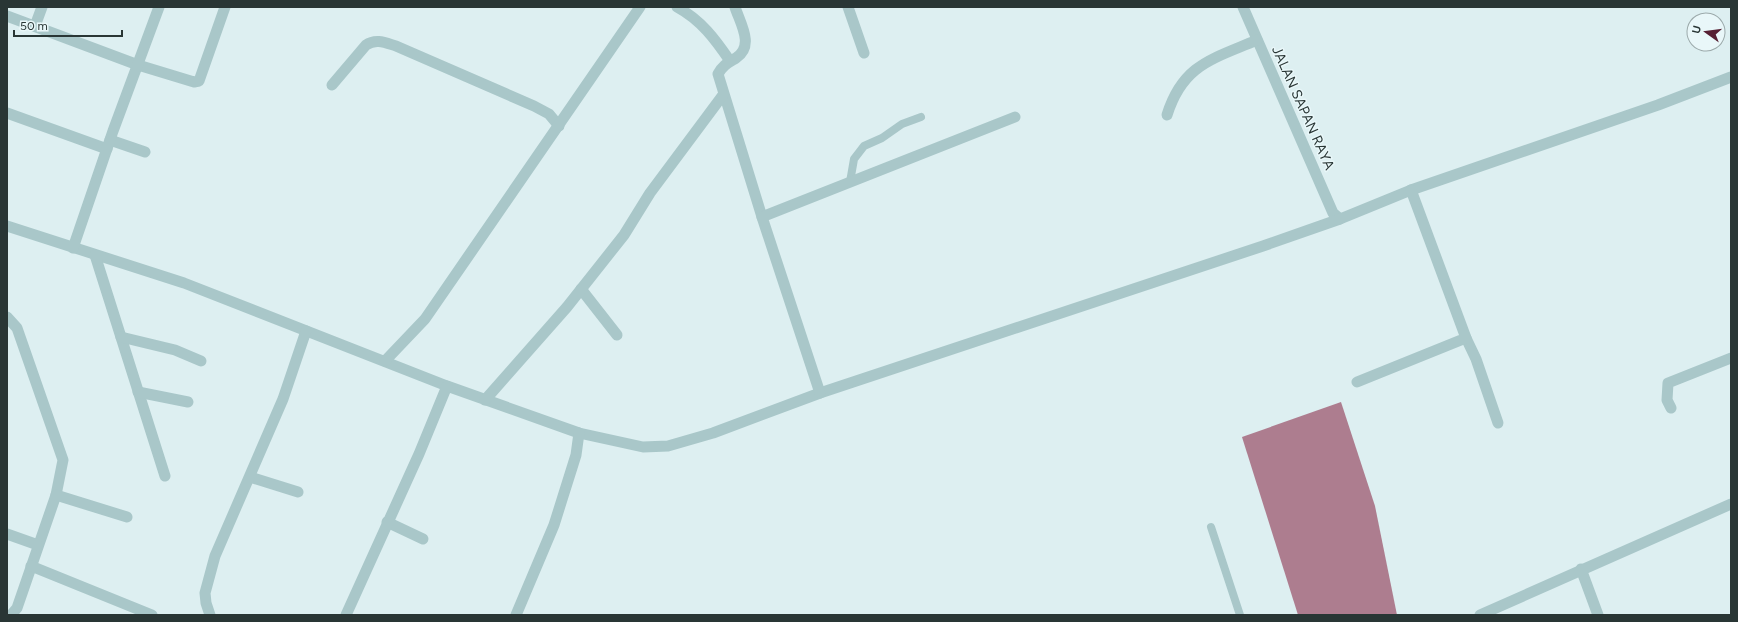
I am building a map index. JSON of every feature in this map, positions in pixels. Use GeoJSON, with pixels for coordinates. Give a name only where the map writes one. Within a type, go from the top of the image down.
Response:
{"type":"FeatureCollection","features":[{"type":"Feature","properties":{"kind":"street"},"geometry":{"type":"LineString","coordinates":[[34,26],[42,7]]}},
{"type":"Feature","properties":{"kind":"street"},"geometry":{"type":"LineString","coordinates":[[73,248],[108,145],[159,7]]}},
{"type":"Feature","properties":{"kind":"street"},"geometry":{"type":"LineString","coordinates":[[7,16],[138,65],[194,82],[199,81],[225,7]]}},
{"type":"Feature","properties":{"kind":"street"},"geometry":{"type":"LineString","coordinates":[[385,361],[425,319],[640,7]]}},
{"type":"Feature","properties":{"kind":"street"},"geometry":{"type":"LineString","coordinates":[[678,7],[696,18],[711,34],[730,61]]}},
{"type":"Feature","properties":{"kind":"street"},"geometry":{"type":"LineString","coordinates":[[735,7],[746,41],[744,51],[722,66],[718,74],[762,217],[820,393]]}},
{"type":"Feature","properties":{"kind":"street"},"geometry":{"type":"LineString","coordinates":[[848,7],[864,52]]}},
{"type":"Feature","properties":{"kind":"street","name":"JALAN SAPAN RAYA"},"geometry":{"type":"LineString","coordinates":[[1242,7],[1333,213],[1340,218]]}},
{"type":"Feature","properties":{"kind":"street"},"geometry":{"type":"LineString","coordinates":[[1167,115],[1172,101],[1191,72],[1214,58],[1257,40]]}},
{"type":"Feature","properties":{"kind":"street"},"geometry":{"type":"LineString","coordinates":[[332,85],[366,45],[371,42],[378,41],[396,46],[534,106],[549,114],[558,126]]}},
{"type":"Feature","properties":{"kind":"street"},"geometry":{"type":"LineString","coordinates":[[7,226],[184,282],[447,386],[580,433],[644,447],[668,446],[713,433],[820,393],[1263,246],[1411,190],[1658,105],[1731,77]]}},
{"type":"Feature","properties":{"kind":"street"},"geometry":{"type":"LineString","coordinates":[[485,400],[581,289],[624,235],[650,193],[724,95]]}},
{"type":"Feature","properties":{"kind":"street"},"geometry":{"type":"LineString","coordinates":[[7,113],[108,145],[144,152]]}},
{"type":"Feature","properties":{"kind":"street"},"geometry":{"type":"LineString","coordinates":[[762,217],[1015,117]]}},
{"type":"Feature","properties":{"kind":"street"},"geometry":{"type":"LineString","coordinates":[[1411,190],[1466,338],[1476,359],[1498,423]]}},
{"type":"Feature","properties":{"kind":"street"},"geometry":{"type":"LineString","coordinates":[[95,255],[165,476]]}},
{"type":"Feature","properties":{"kind":"street"},"geometry":{"type":"LineString","coordinates":[[581,289],[617,335]]}},
{"type":"Feature","properties":{"kind":"street"},"geometry":{"type":"LineString","coordinates":[[7,317],[17,328],[63,460],[56,494],[16,613]]}},
{"type":"Feature","properties":{"kind":"street"},"geometry":{"type":"LineString","coordinates":[[210,615],[206,603],[205,593],[215,556],[283,399],[306,331]]}},
{"type":"Feature","properties":{"kind":"street"},"geometry":{"type":"LineString","coordinates":[[121,337],[175,350],[201,360]]}},
{"type":"Feature","properties":{"kind":"street"},"geometry":{"type":"LineString","coordinates":[[1357,382],[1466,338]]}},
{"type":"Feature","properties":{"kind":"street"},"geometry":{"type":"LineString","coordinates":[[1670,408],[1668,400],[1668,383],[1731,358]]}},
{"type":"Feature","properties":{"kind":"street"},"geometry":{"type":"LineString","coordinates":[[346,615],[419,454],[447,386]]}},
{"type":"Feature","properties":{"kind":"street"},"geometry":{"type":"LineString","coordinates":[[138,392],[188,402]]}},
{"type":"Feature","properties":{"kind":"street"},"geometry":{"type":"LineString","coordinates":[[516,615],[522,597],[554,525],[576,455],[580,433]]}},
{"type":"Feature","properties":{"kind":"street"},"geometry":{"type":"LineString","coordinates":[[250,477],[298,492]]}},
{"type":"Feature","properties":{"kind":"street"},"geometry":{"type":"LineString","coordinates":[[56,494],[127,517]]}},
{"type":"Feature","properties":{"kind":"street"},"geometry":{"type":"LineString","coordinates":[[1480,615],[1731,504]]}},
{"type":"Feature","properties":{"kind":"street"},"geometry":{"type":"LineString","coordinates":[[387,522],[422,539]]}},
{"type":"Feature","properties":{"kind":"street"},"geometry":{"type":"LineString","coordinates":[[7,534],[38,545]]}},
{"type":"Feature","properties":{"kind":"street"},"geometry":{"type":"LineString","coordinates":[[31,566],[152,615]]}},
{"type":"Feature","properties":{"kind":"street"},"geometry":{"type":"LineString","coordinates":[[1582,569],[1598,615]]}},
{"type":"Feature","properties":{"kind":"lane"},"geometry":{"type":"LineString","coordinates":[[850,182],[854,159],[864,146],[882,138],[902,124],[921,117]]}},
{"type":"Feature","properties":{"kind":"lane"},"geometry":{"type":"LineString","coordinates":[[1211,526],[1240,615]]}},
{"type":"Feature","properties":{"kind":"shaded area"},"geometry":{"type":"Polygon","coordinates":[[[1341,402],[1375,506],[1397,615],[1298,615],[1242,437],[1341,402]]]}}]}
